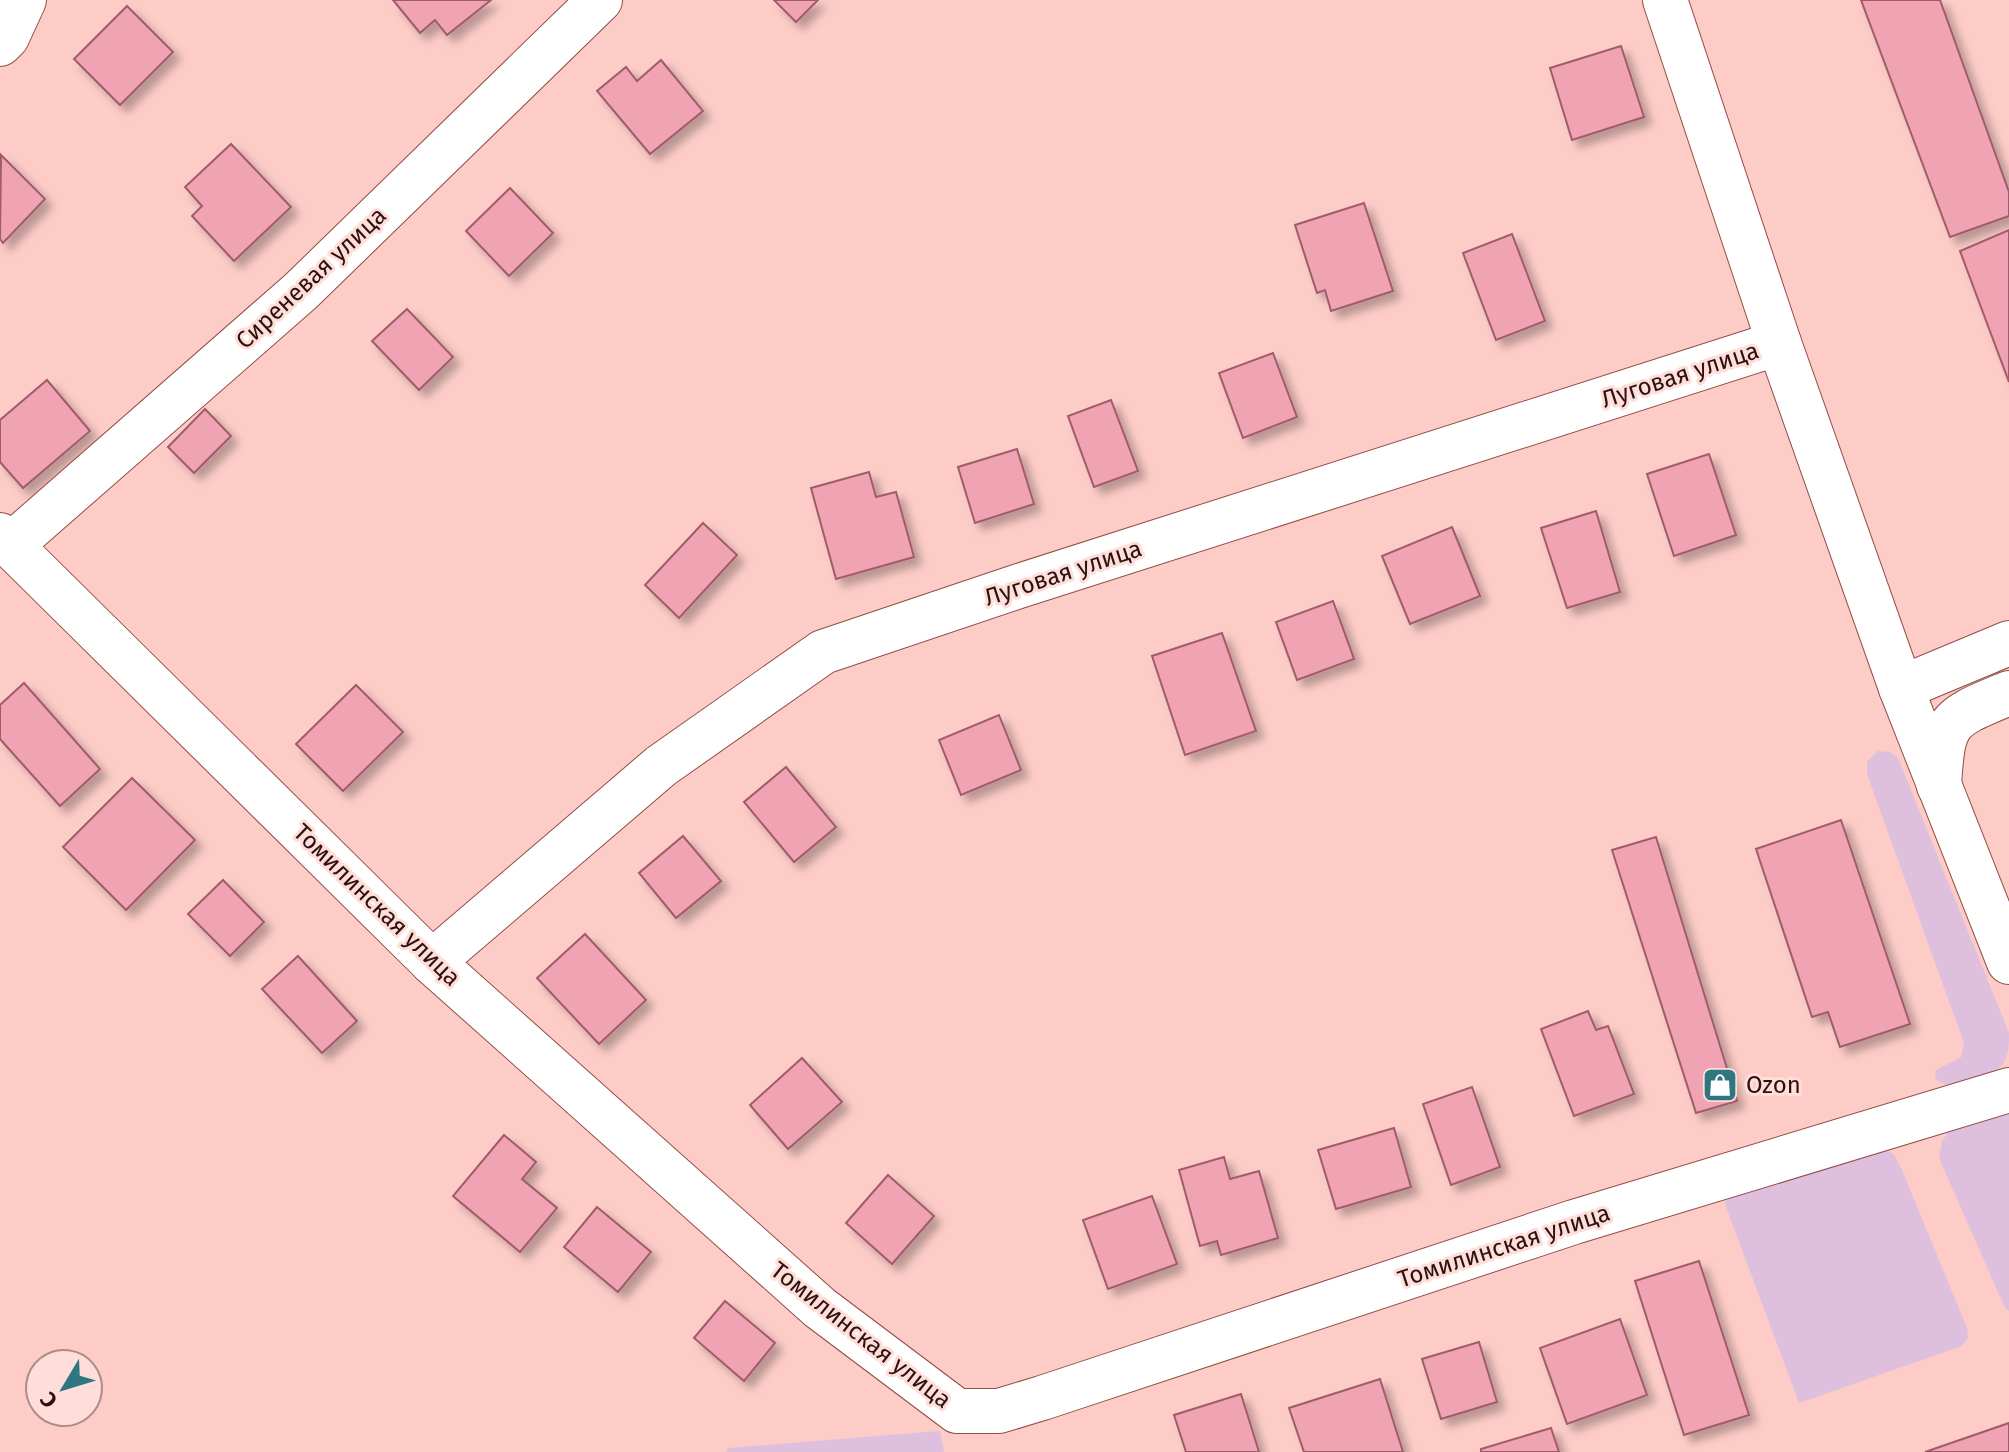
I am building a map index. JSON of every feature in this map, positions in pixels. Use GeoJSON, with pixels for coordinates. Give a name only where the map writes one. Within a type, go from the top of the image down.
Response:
{"type":"FeatureCollection","features":[{"type":"Feature","properties":{"kind":"street"},"geometry":{"type":"LineString","coordinates":[[0,44],[7,37],[24,0]]}},
{"type":"Feature","properties":{"kind":"street","name":"Сиреневая улица"},"geometry":{"type":"LineString","coordinates":[[5,540],[301,291],[600,0]]}},
{"type":"Feature","properties":{"kind":"street"},"geometry":{"type":"LineString","coordinates":[[1665,0],[1779,343],[1905,700],[2006,947]]}},
{"type":"Feature","properties":{"kind":"street","name":"Луговая улица"},"geometry":{"type":"LineString","coordinates":[[432,962],[661,766],[823,652],[1016,587],[1779,343]]}},
{"type":"Feature","properties":{"kind":"street","name":"Томилинская улица"},"geometry":{"type":"LineString","coordinates":[[5,540],[432,962],[820,1308],[957,1411],[999,1411],[1042,1398],[1574,1222],[2009,1090]]}},
{"type":"Feature","properties":{"kind":"street"},"geometry":{"type":"LineString","coordinates":[[1905,700],[2009,643]]}},
{"type":"Feature","properties":{"kind":"street"},"geometry":{"type":"LineString","coordinates":[[1905,700],[2009,668]]}},
{"type":"Feature","properties":{"kind":"street"},"geometry":{"type":"LineString","coordinates":[[1939,786],[1941,742],[1950,724],[1967,711],[2009,693]]}},
{"type":"Feature","properties":{"kind":"shaded area"},"geometry":{"type":"Polygon","coordinates":[[[1878,751],[1890,752],[1898,758],[2009,1033],[2009,1046],[2002,1065],[1988,1076],[1969,1084],[1950,1085],[1941,1083],[1935,1077],[1936,1070],[1961,1057],[1964,1043],[1867,774],[1867,761],[1878,751]]]}},
{"type":"Feature","properties":{"kind":"shaded area"},"geometry":{"type":"Polygon","coordinates":[[[2009,1112],[2009,1311],[1939,1158],[1942,1142],[1949,1130],[2009,1112]]]}},
{"type":"Feature","properties":{"kind":"shaded area"},"geometry":{"type":"Polygon","coordinates":[[[1883,1148],[1894,1154],[1902,1170],[1967,1328],[1968,1338],[1962,1346],[1799,1403],[1725,1204],[1727,1192],[1883,1148]]]}},
{"type":"Feature","properties":{"kind":"shaded area"},"geometry":{"type":"Polygon","coordinates":[[[940,1431],[944,1452],[726,1452],[728,1448],[940,1431]]]}},
{"type":"Feature","properties":{"kind":"building"},"geometry":{"type":"Polygon","coordinates":[[[393,0],[491,0],[447,35],[435,20],[420,33],[393,0]]]}},
{"type":"Feature","properties":{"kind":"building"},"geometry":{"type":"Polygon","coordinates":[[[774,0],[818,0],[796,22],[774,0]]]}},
{"type":"Feature","properties":{"kind":"building"},"geometry":{"type":"Polygon","coordinates":[[[1861,0],[1940,0],[2009,192],[2009,216],[1950,237],[1861,0]]]}},
{"type":"Feature","properties":{"kind":"building"},"geometry":{"type":"Polygon","coordinates":[[[127,6],[173,52],[120,105],[74,59],[127,6]]]}},
{"type":"Feature","properties":{"kind":"building"},"geometry":{"type":"Polygon","coordinates":[[[1621,46],[1644,117],[1572,140],[1550,68],[1621,46]]]}},
{"type":"Feature","properties":{"kind":"building"},"geometry":{"type":"Polygon","coordinates":[[[661,60],[703,111],[650,154],[597,91],[626,67],[637,81],[661,60]]]}},
{"type":"Feature","properties":{"kind":"building"},"geometry":{"type":"Polygon","coordinates":[[[231,144],[291,207],[234,261],[192,216],[202,206],[185,187],[231,144]]]}},
{"type":"Feature","properties":{"kind":"building"},"geometry":{"type":"Polygon","coordinates":[[[1,155],[45,199],[3,243],[0,239],[1,155]]]}},
{"type":"Feature","properties":{"kind":"building"},"geometry":{"type":"Polygon","coordinates":[[[510,188],[553,233],[509,276],[466,231],[510,188]]]}},
{"type":"Feature","properties":{"kind":"building"},"geometry":{"type":"Polygon","coordinates":[[[1364,203],[1393,291],[1331,311],[1325,290],[1317,293],[1295,225],[1364,203]]]}},
{"type":"Feature","properties":{"kind":"building"},"geometry":{"type":"Polygon","coordinates":[[[2009,230],[2009,382],[1960,251],[2009,230]]]}},
{"type":"Feature","properties":{"kind":"building"},"geometry":{"type":"Polygon","coordinates":[[[1512,234],[1545,321],[1496,340],[1463,253],[1512,234]]]}},
{"type":"Feature","properties":{"kind":"building"},"geometry":{"type":"Polygon","coordinates":[[[407,309],[453,357],[419,390],[372,341],[407,309]]]}},
{"type":"Feature","properties":{"kind":"building"},"geometry":{"type":"Polygon","coordinates":[[[1273,353],[1297,417],[1243,438],[1219,373],[1273,353]]]}},
{"type":"Feature","properties":{"kind":"building"},"geometry":{"type":"Polygon","coordinates":[[[47,380],[90,431],[23,488],[0,462],[0,420],[47,380]]]}},
{"type":"Feature","properties":{"kind":"building"},"geometry":{"type":"Polygon","coordinates":[[[1111,400],[1138,471],[1094,487],[1068,416],[1111,400]]]}},
{"type":"Feature","properties":{"kind":"building"},"geometry":{"type":"Polygon","coordinates":[[[205,409],[231,436],[194,473],[168,447],[205,409]]]}},
{"type":"Feature","properties":{"kind":"building"},"geometry":{"type":"Polygon","coordinates":[[[1017,449],[1034,504],[975,523],[958,467],[1017,449]]]}},
{"type":"Feature","properties":{"kind":"building"},"geometry":{"type":"Polygon","coordinates":[[[1709,454],[1736,535],[1674,556],[1647,474],[1709,454]]]}},
{"type":"Feature","properties":{"kind":"building"},"geometry":{"type":"Polygon","coordinates":[[[869,472],[876,497],[896,492],[914,557],[836,579],[811,488],[869,472]]]}},
{"type":"Feature","properties":{"kind":"building"},"geometry":{"type":"Polygon","coordinates":[[[1596,511],[1620,592],[1567,608],[1541,528],[1596,511]]]}},
{"type":"Feature","properties":{"kind":"building"},"geometry":{"type":"Polygon","coordinates":[[[703,523],[737,555],[679,618],[645,585],[703,523]]]}},
{"type":"Feature","properties":{"kind":"building"},"geometry":{"type":"Polygon","coordinates":[[[1452,527],[1480,596],[1410,624],[1382,556],[1452,527]]]}},
{"type":"Feature","properties":{"kind":"building"},"geometry":{"type":"Polygon","coordinates":[[[1333,601],[1354,659],[1297,680],[1276,622],[1333,601]]]}},
{"type":"Feature","properties":{"kind":"building"},"geometry":{"type":"Polygon","coordinates":[[[1222,633],[1256,731],[1185,755],[1152,656],[1222,633]]]}},
{"type":"Feature","properties":{"kind":"building"},"geometry":{"type":"Polygon","coordinates":[[[24,683],[100,769],[60,806],[0,739],[0,705],[24,683]]]}},
{"type":"Feature","properties":{"kind":"building"},"geometry":{"type":"Polygon","coordinates":[[[356,685],[403,732],[343,791],[296,744],[356,685]]]}},
{"type":"Feature","properties":{"kind":"building"},"geometry":{"type":"Polygon","coordinates":[[[999,715],[1021,770],[961,795],[939,740],[999,715]]]}},
{"type":"Feature","properties":{"kind":"building"},"geometry":{"type":"Polygon","coordinates":[[[786,767],[836,827],[794,862],[744,802],[786,767]]]}},
{"type":"Feature","properties":{"kind":"building"},"geometry":{"type":"Polygon","coordinates":[[[132,778],[195,840],[126,910],[63,847],[132,778]]]}},
{"type":"Feature","properties":{"kind":"building"},"geometry":{"type":"Polygon","coordinates":[[[1841,820],[1910,1024],[1840,1047],[1828,1012],[1812,1017],[1756,849],[1841,820]]]}},
{"type":"Feature","properties":{"kind":"building"},"geometry":{"type":"Polygon","coordinates":[[[683,836],[721,881],[676,918],[639,873],[683,836]]]}},
{"type":"Feature","properties":{"kind":"building"},"geometry":{"type":"Polygon","coordinates":[[[1656,837],[1737,1101],[1696,1113],[1612,850],[1656,837]]]}},
{"type":"Feature","properties":{"kind":"building"},"geometry":{"type":"Polygon","coordinates":[[[223,880],[264,922],[230,956],[188,914],[223,880]]]}},
{"type":"Feature","properties":{"kind":"building"},"geometry":{"type":"Polygon","coordinates":[[[585,934],[646,1000],[599,1044],[537,978],[585,934]]]}},
{"type":"Feature","properties":{"kind":"building"},"geometry":{"type":"Polygon","coordinates":[[[298,956],[357,1021],[322,1053],[262,989],[298,956]]]}},
{"type":"Feature","properties":{"kind":"building"},"geometry":{"type":"Polygon","coordinates":[[[1588,1011],[1596,1030],[1608,1026],[1634,1094],[1574,1116],[1541,1029],[1588,1011]]]}},
{"type":"Feature","properties":{"kind":"building"},"geometry":{"type":"Polygon","coordinates":[[[802,1058],[842,1102],[788,1149],[750,1105],[802,1058]]]}},
{"type":"Feature","properties":{"kind":"building"},"geometry":{"type":"Polygon","coordinates":[[[1472,1087],[1500,1167],[1451,1185],[1423,1104],[1472,1087]]]}},
{"type":"Feature","properties":{"kind":"building"},"geometry":{"type":"Polygon","coordinates":[[[1394,1128],[1411,1187],[1336,1209],[1318,1150],[1394,1128]]]}},
{"type":"Feature","properties":{"kind":"building"},"geometry":{"type":"Polygon","coordinates":[[[504,1135],[536,1162],[522,1179],[557,1208],[520,1252],[453,1196],[504,1135]]]}},
{"type":"Feature","properties":{"kind":"building"},"geometry":{"type":"Polygon","coordinates":[[[1224,1157],[1230,1179],[1259,1171],[1278,1238],[1221,1255],[1217,1241],[1200,1246],[1179,1170],[1224,1157]]]}},
{"type":"Feature","properties":{"kind":"building"},"geometry":{"type":"Polygon","coordinates":[[[888,1175],[934,1216],[892,1264],[846,1223],[888,1175]]]}},
{"type":"Feature","properties":{"kind":"building"},"geometry":{"type":"Polygon","coordinates":[[[1152,1196],[1177,1264],[1108,1289],[1083,1220],[1152,1196]]]}},
{"type":"Feature","properties":{"kind":"building"},"geometry":{"type":"Polygon","coordinates":[[[597,1207],[651,1252],[618,1292],[564,1247],[597,1207]]]}},
{"type":"Feature","properties":{"kind":"building"},"geometry":{"type":"Polygon","coordinates":[[[1699,1261],[1749,1415],[1684,1435],[1635,1281],[1699,1261]]]}},
{"type":"Feature","properties":{"kind":"building"},"geometry":{"type":"Polygon","coordinates":[[[725,1301],[775,1343],[744,1381],[694,1338],[725,1301]]]}},
{"type":"Feature","properties":{"kind":"building"},"geometry":{"type":"Polygon","coordinates":[[[1620,1319],[1647,1395],[1567,1424],[1540,1348],[1620,1319]]]}},
{"type":"Feature","properties":{"kind":"building"},"geometry":{"type":"Polygon","coordinates":[[[1479,1342],[1497,1402],[1441,1419],[1422,1359],[1479,1342]]]}},
{"type":"Feature","properties":{"kind":"building"},"geometry":{"type":"Polygon","coordinates":[[[1380,1379],[1403,1452],[1304,1452],[1289,1408],[1380,1379]]]}},
{"type":"Feature","properties":{"kind":"building"},"geometry":{"type":"Polygon","coordinates":[[[1241,1394],[1259,1452],[1186,1452],[1174,1415],[1241,1394]]]}},
{"type":"Feature","properties":{"kind":"building"},"geometry":{"type":"Polygon","coordinates":[[[2009,1423],[2009,1452],[1925,1452],[2009,1423]]]}},
{"type":"Feature","properties":{"kind":"building"},"geometry":{"type":"Polygon","coordinates":[[[1551,1428],[1559,1452],[1481,1452],[1481,1449],[1551,1428]]]}},
{"type":"Feature","properties":{"kind":"place","name":"Ozon"},"geometry":{"type":"Point","coordinates":[1720,1085]}}]}
